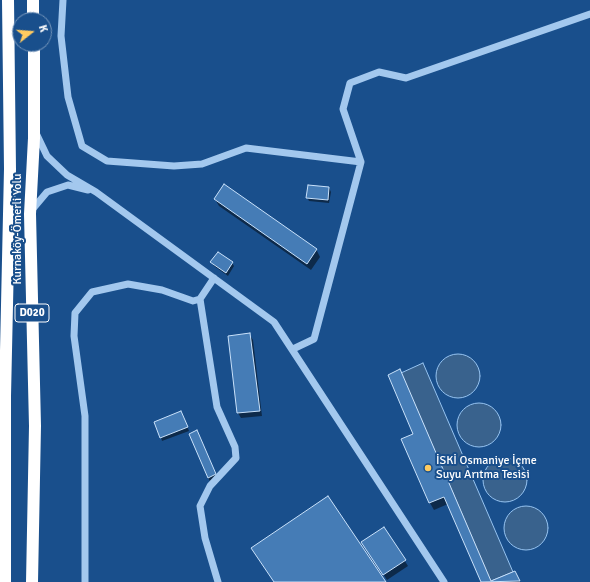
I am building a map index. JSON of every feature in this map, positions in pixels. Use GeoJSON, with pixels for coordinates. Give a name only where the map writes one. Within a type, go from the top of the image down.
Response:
{"type":"FeatureCollection","features":[{"type":"Feature","properties":{"kind":"highway","name":"Kurnaköy-Ömerli Yolu"},"geometry":{"type":"LineString","coordinates":[[5,582],[5,396],[10,169],[8,0]]}},
{"type":"Feature","properties":{"kind":"highway"},"geometry":{"type":"LineString","coordinates":[[33,0],[34,12]]}},
{"type":"Feature","properties":{"kind":"highway","name":"Kurnaköy-Ömerli Yolu"},"geometry":{"type":"LineString","coordinates":[[32,582],[35,426],[30,214],[34,128],[34,52]]}},
{"type":"Feature","properties":{"kind":"lane"},"geometry":{"type":"LineString","coordinates":[[63,0],[61,36],[68,97],[82,146],[107,161],[174,166],[202,164],[246,148],[361,162]]}},
{"type":"Feature","properties":{"kind":"lane"},"geometry":{"type":"LineString","coordinates":[[293,349],[314,339],[361,162],[344,109],[350,83],[379,72],[406,78],[590,14]]}},
{"type":"Feature","properties":{"kind":"lane"},"geometry":{"type":"LineString","coordinates":[[34,128],[47,156],[67,176],[96,192],[274,322],[444,582]]}},
{"type":"Feature","properties":{"kind":"lane"},"geometry":{"type":"LineString","coordinates":[[30,214],[47,192],[68,185],[96,192]]}},
{"type":"Feature","properties":{"kind":"lane"},"geometry":{"type":"LineString","coordinates":[[85,582],[85,416],[74,336],[75,313],[92,292],[128,284],[162,290],[193,301],[200,299],[214,278]]}},
{"type":"Feature","properties":{"kind":"lane"},"geometry":{"type":"LineString","coordinates":[[200,299],[217,407],[235,447],[236,458],[210,486],[200,506],[205,538],[218,582]]}},
{"type":"Feature","properties":{"kind":"water"},"geometry":{"type":"Polygon","coordinates":[[[454,354],[462,354],[467,355],[474,360],[479,367],[479,385],[474,392],[467,397],[454,398],[446,395],[439,388],[436,380],[436,372],[439,364],[446,357],[454,354]]]}},
{"type":"Feature","properties":{"kind":"water"},"geometry":{"type":"Polygon","coordinates":[[[423,363],[513,572],[491,581],[401,373],[423,363]]]}},
{"type":"Feature","properties":{"kind":"water"},"geometry":{"type":"Polygon","coordinates":[[[475,403],[483,403],[488,404],[495,409],[500,416],[500,434],[495,441],[488,446],[475,447],[467,444],[460,437],[457,429],[457,421],[460,413],[467,406],[475,403]]]}},
{"type":"Feature","properties":{"kind":"water"},"geometry":{"type":"Polygon","coordinates":[[[501,458],[509,458],[514,459],[521,464],[526,471],[526,489],[521,496],[514,501],[501,502],[493,499],[486,492],[483,484],[483,476],[486,468],[493,461],[501,458]]]}},
{"type":"Feature","properties":{"kind":"water"},"geometry":{"type":"Polygon","coordinates":[[[522,506],[530,506],[535,507],[542,512],[547,519],[547,537],[542,544],[535,549],[522,550],[514,547],[507,540],[504,532],[504,524],[507,516],[514,509],[522,506]]]}},
{"type":"Feature","properties":{"kind":"building"},"geometry":{"type":"Polygon","coordinates":[[[224,184],[317,249],[307,264],[214,199],[224,184]]]}},
{"type":"Feature","properties":{"kind":"building"},"geometry":{"type":"Polygon","coordinates":[[[308,185],[329,187],[328,200],[306,198],[308,185]]]}},
{"type":"Feature","properties":{"kind":"building"},"geometry":{"type":"Polygon","coordinates":[[[218,252],[233,262],[226,273],[210,262],[218,252]]]}},
{"type":"Feature","properties":{"kind":"building"},"geometry":{"type":"Polygon","coordinates":[[[250,333],[260,411],[237,413],[228,336],[250,333]]]}},
{"type":"Feature","properties":{"kind":"building","name":"İSKİ Osmaniye İçme Suyu Arıtma Tesisi"},"geometry":{"type":"Polygon","coordinates":[[[400,369],[491,581],[515,571],[520,581],[481,582],[444,497],[429,503],[401,439],[413,434],[388,375],[400,369]]]}},
{"type":"Feature","properties":{"kind":"building"},"geometry":{"type":"Polygon","coordinates":[[[181,411],[188,427],[160,438],[154,422],[181,411]]]}},
{"type":"Feature","properties":{"kind":"building"},"geometry":{"type":"Polygon","coordinates":[[[197,430],[216,474],[208,478],[189,434],[197,430]]]}},
{"type":"Feature","properties":{"kind":"building"},"geometry":{"type":"Polygon","coordinates":[[[328,496],[386,582],[274,582],[251,548],[328,496]]]}},
{"type":"Feature","properties":{"kind":"building"},"geometry":{"type":"Polygon","coordinates":[[[384,527],[406,560],[383,575],[361,542],[384,527]]]}},
{"type":"Feature","properties":{"kind":"place","name":"İSKİ Osmaniye İçme Suyu Arıtma Tesisi"},"geometry":{"type":"Point","coordinates":[428,468]}}]}
